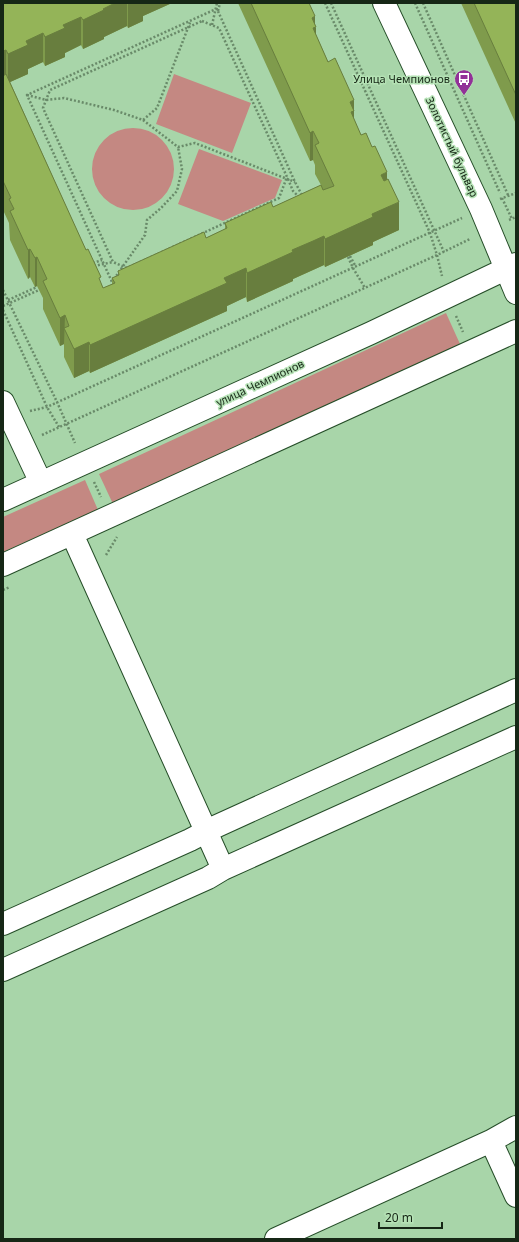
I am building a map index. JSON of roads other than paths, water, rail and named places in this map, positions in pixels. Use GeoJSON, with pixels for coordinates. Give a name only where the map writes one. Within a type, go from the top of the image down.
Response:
{"type":"FeatureCollection","features":[{"type":"Feature","properties":{"kind":"street","name":"Золотистый бульвар"},"geometry":{"type":"LineString","coordinates":[[384,3],[485,219],[511,267],[516,293]]}},
{"type":"Feature","properties":{"kind":"street","name":"улица Чемпионов"},"geometry":{"type":"LineString","coordinates":[[3,500],[378,330],[511,267]]}},
{"type":"Feature","properties":{"kind":"street"},"geometry":{"type":"LineString","coordinates":[[3,565],[516,331]]}},
{"type":"Feature","properties":{"kind":"street"},"geometry":{"type":"LineString","coordinates":[[7,409],[41,483]]}},
{"type":"Feature","properties":{"kind":"street"},"geometry":{"type":"LineString","coordinates":[[72,534],[205,832],[223,869]]}},
{"type":"Feature","properties":{"kind":"street"},"geometry":{"type":"LineString","coordinates":[[3,924],[516,690]]}},
{"type":"Feature","properties":{"kind":"street"},"geometry":{"type":"LineString","coordinates":[[3,970],[208,878],[223,869],[516,736]]}},
{"type":"Feature","properties":{"kind":"street"},"geometry":{"type":"LineString","coordinates":[[276,1239],[491,1141],[516,1127]]}},
{"type":"Feature","properties":{"kind":"street"},"geometry":{"type":"LineString","coordinates":[[491,1141],[516,1196]]}},
{"type":"Feature","properties":{"kind":"place","name":"Улица Чемпионов"},"geometry":{"type":"Point","coordinates":[464,96]}}]}
